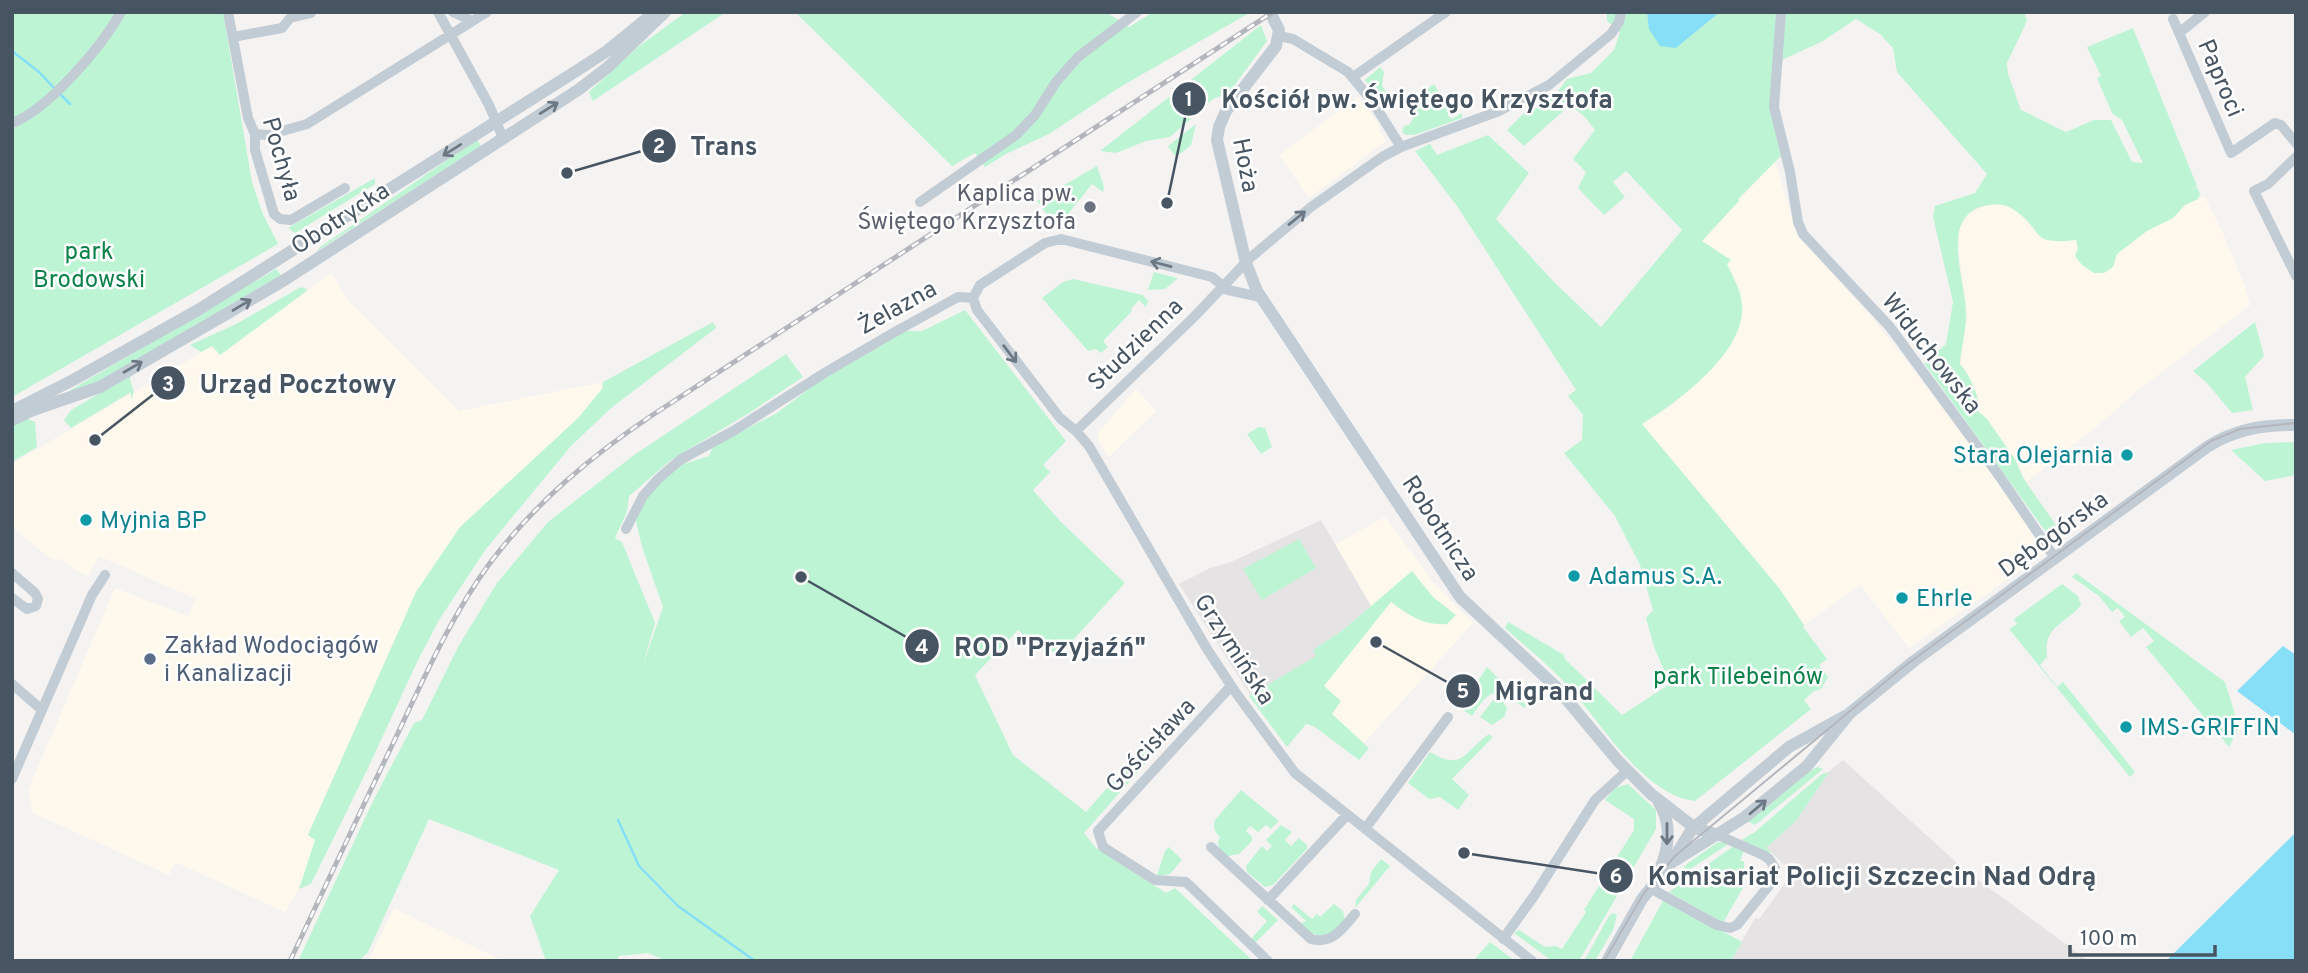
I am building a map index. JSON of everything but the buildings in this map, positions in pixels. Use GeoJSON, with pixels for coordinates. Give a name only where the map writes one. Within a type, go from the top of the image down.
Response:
{"type":"FeatureCollection","features":[{"type":"Feature","properties":{"kind":"street"},"geometry":{"type":"LineString","coordinates":[[12,123],[33,113],[75,73],[95,50],[121,12]]}},
{"type":"Feature","properties":{"kind":"street","name":"Pochyła"},"geometry":{"type":"LineString","coordinates":[[228,12],[248,118],[255,134],[254,145],[273,212],[280,219],[291,219],[345,188]]}},
{"type":"Feature","properties":{"kind":"street"},"geometry":{"type":"LineString","coordinates":[[438,12],[497,121],[503,138]]}},
{"type":"Feature","properties":{"kind":"street"},"geometry":{"type":"LineString","coordinates":[[453,12],[472,21]]}},
{"type":"Feature","properties":{"kind":"street"},"geometry":{"type":"LineString","coordinates":[[255,134],[268,135],[307,124],[487,12]]}},
{"type":"Feature","properties":{"kind":"street","name":"Obotrycka"},"geometry":{"type":"LineString","coordinates":[[12,411],[74,380],[198,310],[607,51],[655,12]]}},
{"type":"Feature","properties":{"kind":"street","name":"Obotrycka"},"geometry":{"type":"LineString","coordinates":[[12,420],[100,387],[286,279],[589,82],[665,12]]}},
{"type":"Feature","properties":{"kind":"street"},"geometry":{"type":"LineString","coordinates":[[920,202],[999,148],[1026,126],[1077,57],[1137,12]]}},
{"type":"Feature","properties":{"kind":"street"},"geometry":{"type":"LineString","coordinates":[[1353,77],[1446,12]]}},
{"type":"Feature","properties":{"kind":"street","name":"Studzienna"},"geometry":{"type":"LineString","coordinates":[[1076,431],[1246,263],[1322,199],[1401,147],[1508,108],[1549,85],[1611,34],[1619,22],[1621,12]]}},
{"type":"Feature","properties":{"kind":"street","name":"Widuchowska"},"geometry":{"type":"LineString","coordinates":[[1781,12],[1774,107],[1790,172],[1797,222],[1803,234],[1889,327],[2000,477],[2055,558]]}},
{"type":"Feature","properties":{"kind":"street"},"geometry":{"type":"LineString","coordinates":[[2179,33],[2205,12]]}},
{"type":"Feature","properties":{"kind":"street"},"geometry":{"type":"LineString","coordinates":[[233,37],[282,29],[290,18],[311,13]]}},
{"type":"Feature","properties":{"kind":"street"},"geometry":{"type":"LineString","coordinates":[[1272,16],[1279,36],[1293,39],[1353,77],[1401,147]]}},
{"type":"Feature","properties":{"kind":"street","name":"Paproci"},"geometry":{"type":"LineString","coordinates":[[2173,19],[2231,153],[2274,122],[2281,125],[2296,143]]}},
{"type":"Feature","properties":{"kind":"street","name":"Hoża"},"geometry":{"type":"LineString","coordinates":[[1246,263],[1217,146],[1217,134],[1226,111],[1273,51],[1279,36]]}},
{"type":"Feature","properties":{"kind":"street"},"geometry":{"type":"LineString","coordinates":[[2296,157],[2268,184],[2254,191],[2296,276]]}},
{"type":"Feature","properties":{"kind":"street","name":"Żelazna"},"geometry":{"type":"LineString","coordinates":[[626,529],[643,496],[657,479],[680,460],[735,430],[892,333],[958,297],[973,298],[980,285],[1045,243],[1061,239],[1212,277],[1223,287]]}},
{"type":"Feature","properties":{"kind":"street","name":"Robotnicza"},"geometry":{"type":"LineString","coordinates":[[1246,263],[1261,297],[1460,597],[1556,687],[1661,806],[1668,830],[1664,858],[1650,888]]}},
{"type":"Feature","properties":{"kind":"street"},"geometry":{"type":"LineString","coordinates":[[1223,287],[1261,297]]}},
{"type":"Feature","properties":{"kind":"street","name":"Grzymińska"},"geometry":{"type":"LineString","coordinates":[[973,298],[977,310],[1035,386],[1060,418],[1076,431],[1102,467],[1160,571],[1231,686],[1295,772],[1532,961]]}},
{"type":"Feature","properties":{"kind":"street","name":"Dębogórska"},"geometry":{"type":"LineString","coordinates":[[1607,961],[1650,888],[1675,860],[1694,827],[1789,747],[1850,713],[1914,661],[2220,439],[2258,428],[2296,425]]}},
{"type":"Feature","properties":{"kind":"street"},"geometry":{"type":"LineString","coordinates":[[12,573],[35,593],[38,599],[36,606],[27,609],[12,598]]}},
{"type":"Feature","properties":{"kind":"street"},"geometry":{"type":"LineString","coordinates":[[12,779],[92,595],[105,575]]}},
{"type":"Feature","properties":{"kind":"street"},"geometry":{"type":"LineString","coordinates":[[12,684],[42,710]]}},
{"type":"Feature","properties":{"kind":"street","name":"Gościsława"},"geometry":{"type":"LineString","coordinates":[[1231,686],[1098,831],[1104,847],[1155,880],[1186,883],[1268,961]]}},
{"type":"Feature","properties":{"kind":"street","name":"Dębogórska"},"geometry":{"type":"LineString","coordinates":[[1675,860],[1745,817],[1807,766],[1827,745],[1850,713]]}},
{"type":"Feature","properties":{"kind":"street"},"geometry":{"type":"LineString","coordinates":[[1365,829],[1448,717]]}},
{"type":"Feature","properties":{"kind":"street"},"geometry":{"type":"LineString","coordinates":[[1503,939],[1534,896],[1595,800],[1628,771]]}},
{"type":"Feature","properties":{"kind":"street","name":"Robotnicza"},"geometry":{"type":"LineString","coordinates":[[1642,785],[1683,811],[1689,816],[1694,827]]}},
{"type":"Feature","properties":{"kind":"street","name":"Robotnicza"},"geometry":{"type":"LineString","coordinates":[[1642,785],[1694,827]]}},
{"type":"Feature","properties":{"kind":"street"},"geometry":{"type":"LineString","coordinates":[[1683,811],[1701,813],[1717,806]]}},
{"type":"Feature","properties":{"kind":"street"},"geometry":{"type":"LineString","coordinates":[[1268,900],[1347,815]]}},
{"type":"Feature","properties":{"kind":"street"},"geometry":{"type":"LineString","coordinates":[[1650,888],[1717,925],[1730,929],[1737,925],[1771,883],[1775,868],[1769,859],[1694,827]]}},
{"type":"Feature","properties":{"kind":"street"},"geometry":{"type":"LineString","coordinates":[[1211,847],[1304,935],[1320,942],[1338,933],[1356,914]]}},
{"type":"Feature","properties":{"kind":"shaded area"},"geometry":{"type":"Polygon","coordinates":[[[1358,97],[1379,124],[1379,130],[1386,141],[1309,198],[1279,155],[1358,97]]]}},
{"type":"Feature","properties":{"kind":"shaded area"},"geometry":{"type":"Polygon","coordinates":[[[1775,161],[1794,225],[1801,239],[1903,356],[1998,483],[2045,553],[1909,648],[1860,585],[1804,625],[1779,587],[1642,424],[1670,407],[1717,363],[1730,347],[1741,320],[1740,292],[1727,264],[1730,260],[1701,241],[1775,161]]]}},
{"type":"Feature","properties":{"kind":"shaded area"},"geometry":{"type":"Polygon","coordinates":[[[2204,196],[2222,231],[2250,305],[2137,391],[2027,482],[2015,459],[1987,419],[1978,411],[1980,404],[1966,371],[1960,364],[1966,316],[1958,242],[1959,228],[1965,216],[1993,204],[2006,205],[2017,211],[2042,239],[2076,240],[2078,248],[2113,267],[2117,254],[2127,246],[2147,231],[2173,218],[2185,205],[2204,196]]]}},
{"type":"Feature","properties":{"kind":"shaded area"},"geometry":{"type":"Polygon","coordinates":[[[331,273],[348,300],[459,411],[603,382],[603,389],[416,592],[308,834],[315,840],[299,889],[285,912],[175,862],[169,875],[33,813],[28,790],[115,588],[188,616],[196,599],[99,556],[88,576],[61,559],[52,560],[12,527],[12,464],[212,346],[220,355],[331,273]]]}},
{"type":"Feature","properties":{"kind":"shaded area"},"geometry":{"type":"Polygon","coordinates":[[[1136,389],[1156,411],[1109,457],[1098,440],[1098,433],[1136,389]]]}},
{"type":"Feature","properties":{"kind":"shaded area"},"geometry":{"type":"Polygon","coordinates":[[[1385,517],[1433,582],[1474,622],[1364,743],[1331,714],[1317,722],[1316,656],[1371,606],[1335,544],[1385,517]]]}},
{"type":"Feature","properties":{"kind":"shaded area"},"geometry":{"type":"Polygon","coordinates":[[[1321,520],[1371,606],[1314,650],[1317,656],[1251,696],[1179,584],[1321,520]]]}},
{"type":"Feature","properties":{"kind":"shaded area"},"geometry":{"type":"Polygon","coordinates":[[[1843,760],[1965,870],[2089,961],[1731,961],[1755,918],[1759,919],[1793,872],[1766,848],[1796,821],[1825,775],[1843,760]]]}},
{"type":"Feature","properties":{"kind":"shaded area"},"geometry":{"type":"Polygon","coordinates":[[[394,908],[503,961],[368,961],[394,908]]]}},
{"type":"Feature","properties":{"kind":"green space","name":"park Brodowski"},"geometry":{"type":"Polygon","coordinates":[[[12,12],[223,12],[252,182],[262,212],[278,244],[12,397],[12,12]]]}},
{"type":"Feature","properties":{"kind":"green space"},"geometry":{"type":"Polygon","coordinates":[[[686,12],[726,12],[593,101],[589,92],[638,47],[686,12]]]}},
{"type":"Feature","properties":{"kind":"green space"},"geometry":{"type":"Polygon","coordinates":[[[795,12],[1106,12],[1129,27],[1153,12],[1251,12],[1120,87],[1049,134],[985,167],[975,153],[952,166],[795,12]]]}},
{"type":"Feature","properties":{"kind":"green space","name":"park Tilebeinów"},"geometry":{"type":"Polygon","coordinates":[[[1607,12],[1647,12],[1650,29],[1676,48],[1720,12],[2024,12],[2027,21],[2007,63],[2008,74],[2021,110],[2066,132],[2094,120],[2111,120],[2132,162],[2143,163],[2122,120],[2112,113],[2097,78],[2101,76],[2087,47],[2133,28],[2197,186],[2190,192],[2197,187],[2200,194],[2198,199],[2185,205],[2173,218],[2147,231],[2117,254],[2113,267],[2104,273],[2094,273],[2082,265],[2075,256],[2078,248],[2076,240],[2050,241],[2043,238],[2024,217],[2007,206],[1983,206],[1970,213],[1962,223],[1958,236],[1958,251],[1966,317],[1960,364],[1976,393],[1978,411],[1987,419],[2015,459],[2023,478],[2054,522],[2057,529],[2052,535],[2046,532],[1924,363],[1946,344],[1953,302],[1933,217],[1935,206],[1975,193],[1987,174],[1897,72],[1893,48],[1880,34],[1856,19],[1823,41],[1782,60],[1770,109],[1781,156],[1738,199],[1702,241],[1731,260],[1727,264],[1742,305],[1740,323],[1722,358],[1707,374],[1673,403],[1642,424],[1779,588],[1827,659],[1819,665],[1828,677],[1821,689],[1814,691],[1804,700],[1811,709],[1695,801],[1676,796],[1641,772],[1569,687],[1505,628],[1508,622],[1564,655],[1622,715],[1670,684],[1654,647],[1646,618],[1653,610],[1640,565],[1615,516],[1564,453],[1582,440],[1583,415],[1568,396],[1576,390],[1457,206],[1415,151],[1430,144],[1437,155],[1488,135],[1529,173],[1496,219],[1555,283],[1601,327],[1682,230],[1626,171],[1613,182],[1625,197],[1604,215],[1578,188],[1586,172],[1573,159],[1595,130],[1584,116],[1570,105],[1524,146],[1507,130],[1523,114],[1540,107],[1555,95],[1567,79],[1591,73],[1614,50],[1620,32],[1607,21],[1607,12]]]}},
{"type":"Feature","properties":{"kind":"green space"},"geometry":{"type":"Polygon","coordinates":[[[1261,25],[1267,41],[1229,93],[1213,99],[1170,137],[1146,141],[1116,153],[1100,151],[1261,25]]]}},
{"type":"Feature","properties":{"kind":"green space"},"geometry":{"type":"Polygon","coordinates":[[[1380,67],[1384,72],[1382,86],[1394,103],[1386,108],[1365,80],[1380,67]]]}},
{"type":"Feature","properties":{"kind":"green space"},"geometry":{"type":"Polygon","coordinates":[[[1434,84],[1449,111],[1448,116],[1452,119],[1462,113],[1462,118],[1414,135],[1406,135],[1402,132],[1404,126],[1409,125],[1413,119],[1409,112],[1412,100],[1434,84]]]}},
{"type":"Feature","properties":{"kind":"green space"},"geometry":{"type":"Polygon","coordinates":[[[1196,124],[1191,145],[1176,157],[1168,146],[1196,124]]]}},
{"type":"Feature","properties":{"kind":"green space"},"geometry":{"type":"Polygon","coordinates":[[[477,140],[481,146],[317,251],[320,247],[477,140]]]}},
{"type":"Feature","properties":{"kind":"green space"},"geometry":{"type":"Polygon","coordinates":[[[1097,166],[1103,192],[1092,184],[1057,228],[1037,201],[1097,166]]]}},
{"type":"Feature","properties":{"kind":"green space"},"geometry":{"type":"Polygon","coordinates":[[[375,178],[375,184],[295,233],[288,228],[375,178]]]}},
{"type":"Feature","properties":{"kind":"green space"},"geometry":{"type":"Polygon","coordinates":[[[276,269],[281,275],[97,383],[62,395],[276,269]]]}},
{"type":"Feature","properties":{"kind":"green space"},"geometry":{"type":"Polygon","coordinates":[[[1154,272],[1177,279],[1165,289],[1148,290],[1154,272]]]}},
{"type":"Feature","properties":{"kind":"green space"},"geometry":{"type":"Polygon","coordinates":[[[1073,279],[1143,295],[1148,301],[1146,307],[1139,300],[1103,341],[1108,347],[1101,353],[1096,349],[1088,351],[1042,298],[1063,282],[1073,279]]]}},
{"type":"Feature","properties":{"kind":"green space"},"geometry":{"type":"Polygon","coordinates":[[[301,287],[308,290],[220,355],[212,346],[201,352],[190,345],[236,324],[301,287]]]}},
{"type":"Feature","properties":{"kind":"green space"},"geometry":{"type":"Polygon","coordinates":[[[965,310],[1066,441],[1043,465],[1050,472],[1033,490],[1061,522],[1125,583],[1064,650],[1045,653],[1018,630],[975,675],[1013,755],[1086,812],[1167,720],[1176,729],[1084,833],[1096,848],[1166,893],[1175,888],[1253,961],[667,961],[648,953],[619,956],[616,961],[546,961],[530,916],[559,870],[429,819],[368,952],[359,961],[298,961],[374,799],[414,723],[422,720],[458,647],[497,583],[548,522],[634,455],[786,354],[803,377],[671,460],[629,496],[627,512],[615,538],[622,542],[655,623],[643,665],[663,607],[636,521],[640,506],[668,474],[680,465],[709,456],[713,446],[777,413],[818,382],[905,331],[922,331],[965,310]]]}},
{"type":"Feature","properties":{"kind":"green space"},"geometry":{"type":"Polygon","coordinates":[[[713,322],[716,328],[610,409],[571,446],[486,549],[439,620],[418,660],[311,884],[299,889],[315,840],[308,835],[416,592],[460,527],[578,418],[602,389],[603,382],[713,322]]]}},
{"type":"Feature","properties":{"kind":"green space"},"geometry":{"type":"Polygon","coordinates":[[[2255,322],[2264,356],[2245,377],[2253,410],[2232,413],[2193,371],[2255,322]]]}},
{"type":"Feature","properties":{"kind":"green space"},"geometry":{"type":"Polygon","coordinates":[[[131,375],[134,392],[131,400],[131,392],[71,428],[64,420],[71,410],[131,375]]]}},
{"type":"Feature","properties":{"kind":"green space"},"geometry":{"type":"Polygon","coordinates":[[[22,417],[35,422],[37,447],[12,462],[12,423],[22,417]]]}},
{"type":"Feature","properties":{"kind":"green space"},"geometry":{"type":"Polygon","coordinates":[[[1259,427],[1265,428],[1272,447],[1261,454],[1247,434],[1259,427]]]}},
{"type":"Feature","properties":{"kind":"green space"},"geometry":{"type":"Polygon","coordinates":[[[2296,442],[2296,475],[2265,481],[2231,450],[2265,443],[2296,442]]]}},
{"type":"Feature","properties":{"kind":"green space"},"geometry":{"type":"Polygon","coordinates":[[[1299,539],[1316,568],[1262,600],[1243,569],[1299,539]]]}},
{"type":"Feature","properties":{"kind":"green space"},"geometry":{"type":"Polygon","coordinates":[[[1412,571],[1433,597],[1456,615],[1447,624],[1431,623],[1410,615],[1391,602],[1324,686],[1341,701],[1332,714],[1369,748],[1359,760],[1315,727],[1306,724],[1287,747],[1249,696],[1316,656],[1313,650],[1343,630],[1412,571]]]}},
{"type":"Feature","properties":{"kind":"green space"},"geometry":{"type":"Polygon","coordinates":[[[2076,573],[2225,682],[2239,727],[2229,747],[2146,647],[2154,641],[2143,628],[2131,637],[2119,621],[2125,617],[2118,608],[2112,612],[2099,596],[2072,577],[2076,573]]]}},
{"type":"Feature","properties":{"kind":"green space"},"geometry":{"type":"Polygon","coordinates":[[[2062,584],[2078,596],[2081,605],[2052,632],[2048,638],[2047,657],[2040,665],[2057,687],[2063,682],[2135,772],[2130,777],[2009,629],[2017,624],[2014,619],[2062,584]]]}},
{"type":"Feature","properties":{"kind":"green space"},"geometry":{"type":"Polygon","coordinates":[[[1487,667],[1526,705],[1525,708],[1495,693],[1485,699],[1472,716],[1460,708],[1487,667]]]}},
{"type":"Feature","properties":{"kind":"green space"},"geometry":{"type":"Polygon","coordinates":[[[1493,700],[1503,701],[1507,709],[1504,717],[1492,725],[1480,717],[1493,700]]]}},
{"type":"Feature","properties":{"kind":"green space"},"geometry":{"type":"Polygon","coordinates":[[[1489,734],[1493,737],[1452,779],[1469,795],[1458,810],[1440,797],[1429,799],[1408,783],[1430,752],[1441,758],[1457,760],[1489,734]]]}},
{"type":"Feature","properties":{"kind":"green space"},"geometry":{"type":"Polygon","coordinates":[[[1818,767],[1823,769],[1759,822],[1754,825],[1748,821],[1811,770],[1818,767]]]}},
{"type":"Feature","properties":{"kind":"green space"},"geometry":{"type":"Polygon","coordinates":[[[1829,772],[1796,821],[1766,848],[1771,852],[1768,855],[1741,840],[1755,832],[1822,774],[1829,772]]]}},
{"type":"Feature","properties":{"kind":"green space"},"geometry":{"type":"Polygon","coordinates":[[[1628,784],[1656,810],[1656,829],[1579,961],[1552,961],[1514,933],[1519,930],[1545,947],[1556,946],[1562,949],[1634,830],[1634,819],[1605,800],[1615,788],[1628,784]]]}},
{"type":"Feature","properties":{"kind":"green space"},"geometry":{"type":"Polygon","coordinates":[[[1241,790],[1279,821],[1271,829],[1266,825],[1258,832],[1250,826],[1246,831],[1252,841],[1239,854],[1228,856],[1218,846],[1220,837],[1214,829],[1214,823],[1241,790]]]}},
{"type":"Feature","properties":{"kind":"green space"},"geometry":{"type":"Polygon","coordinates":[[[1281,825],[1292,832],[1285,840],[1291,846],[1299,838],[1307,845],[1307,849],[1273,885],[1265,887],[1247,872],[1246,866],[1262,846],[1267,851],[1272,846],[1266,840],[1281,825]]]}},
{"type":"Feature","properties":{"kind":"green space"},"geometry":{"type":"Polygon","coordinates":[[[1718,842],[1730,843],[1669,883],[1688,863],[1718,842]]]}},
{"type":"Feature","properties":{"kind":"green space"},"geometry":{"type":"Polygon","coordinates":[[[1735,845],[1745,848],[1740,861],[1744,861],[1744,886],[1723,923],[1669,892],[1735,845]]]}},
{"type":"Feature","properties":{"kind":"green space"},"geometry":{"type":"Polygon","coordinates":[[[1169,847],[1182,860],[1170,874],[1158,876],[1165,851],[1169,847]]]}},
{"type":"Feature","properties":{"kind":"green space"},"geometry":{"type":"Polygon","coordinates":[[[1381,859],[1390,866],[1355,908],[1356,900],[1369,884],[1371,872],[1381,859]]]}},
{"type":"Feature","properties":{"kind":"green space"},"geometry":{"type":"Polygon","coordinates":[[[1664,899],[1742,942],[1731,961],[1630,961],[1664,899]]]}},
{"type":"Feature","properties":{"kind":"green space"},"geometry":{"type":"Polygon","coordinates":[[[1294,904],[1312,919],[1317,914],[1320,917],[1334,904],[1343,911],[1345,921],[1328,934],[1317,935],[1299,924],[1306,921],[1291,907],[1294,904]]]}},
{"type":"Feature","properties":{"kind":"green space"},"geometry":{"type":"Polygon","coordinates":[[[1262,906],[1278,920],[1254,944],[1252,938],[1267,921],[1257,912],[1262,906]]]}},
{"type":"Feature","properties":{"kind":"green space"},"geometry":{"type":"Polygon","coordinates":[[[1613,913],[1617,915],[1613,930],[1595,961],[1584,961],[1609,916],[1613,913]]]}},
{"type":"Feature","properties":{"kind":"green space"},"geometry":{"type":"Polygon","coordinates":[[[1490,942],[1515,961],[1473,961],[1490,942]]]}},
{"type":"Feature","properties":{"kind":"water"},"geometry":{"type":"Polygon","coordinates":[[[1647,12],[1720,12],[1676,48],[1660,46],[1649,29],[1647,12]]]}},
{"type":"Feature","properties":{"kind":"water"},"geometry":{"type":"Polygon","coordinates":[[[2283,646],[2296,655],[2296,735],[2237,691],[2283,646]]]}},
{"type":"Feature","properties":{"kind":"water"},"geometry":{"type":"Polygon","coordinates":[[[2296,832],[2296,961],[2166,961],[2296,832]]]}},
{"type":"Feature","properties":{"kind":"waterway"},"geometry":{"type":"LineString","coordinates":[[12,51],[54,88]]}},
{"type":"Feature","properties":{"kind":"waterway"},"geometry":{"type":"LineString","coordinates":[[59,93],[70,104]]}},
{"type":"Feature","properties":{"kind":"waterway"},"geometry":{"type":"LineString","coordinates":[[618,820],[639,866],[678,906],[755,961]]}},
{"type":"Feature","properties":{"kind":"tram line"},"geometry":{"type":"LineString","coordinates":[[1604,961],[1644,893],[1675,856],[1902,668],[2211,441],[2240,429],[2296,423]]}},
{"type":"Feature","properties":{"kind":"railway"},"geometry":{"type":"LineString","coordinates":[[290,961],[451,625],[490,563],[545,500],[608,446],[654,414],[1273,12]]}},
{"type":"Feature","properties":{"kind":"place","name":"Trans"},"geometry":{"type":"Point","coordinates":[567,173]}},
{"type":"Feature","properties":{"kind":"place","name":"Kościół pw. Świętego Krzysztofa"},"geometry":{"type":"Point","coordinates":[1167,203]}},
{"type":"Feature","properties":{"kind":"place","name":"Kaplica pw. Świętego Krzysztofa"},"geometry":{"type":"Point","coordinates":[1090,207]}},
{"type":"Feature","properties":{"kind":"place","name":"Urząd Pocztowy"},"geometry":{"type":"Point","coordinates":[95,440]}},
{"type":"Feature","properties":{"kind":"place","name":"Stara Olejarnia"},"geometry":{"type":"Point","coordinates":[2127,455]}},
{"type":"Feature","properties":{"kind":"place","name":"Myjnia BP"},"geometry":{"type":"Point","coordinates":[86,520]}},
{"type":"Feature","properties":{"kind":"place","name":"Adamus S.A."},"geometry":{"type":"Point","coordinates":[1574,576]}},
{"type":"Feature","properties":{"kind":"place","name":"ROD \"Przyjaźń\""},"geometry":{"type":"Point","coordinates":[801,577]}},
{"type":"Feature","properties":{"kind":"place","name":"Ehrle"},"geometry":{"type":"Point","coordinates":[1902,598]}},
{"type":"Feature","properties":{"kind":"place","name":"Migrand"},"geometry":{"type":"Point","coordinates":[1376,642]}},
{"type":"Feature","properties":{"kind":"place","name":"Zakład Wodociągów i Kanalizacji"},"geometry":{"type":"Point","coordinates":[150,659]}},
{"type":"Feature","properties":{"kind":"place","name":"IMS-GRIFFIN"},"geometry":{"type":"Point","coordinates":[2126,727]}},
{"type":"Feature","properties":{"kind":"place","name":"Komisariat Policji Szczecin Nad Odrą"},"geometry":{"type":"Point","coordinates":[1464,853]}}]}
